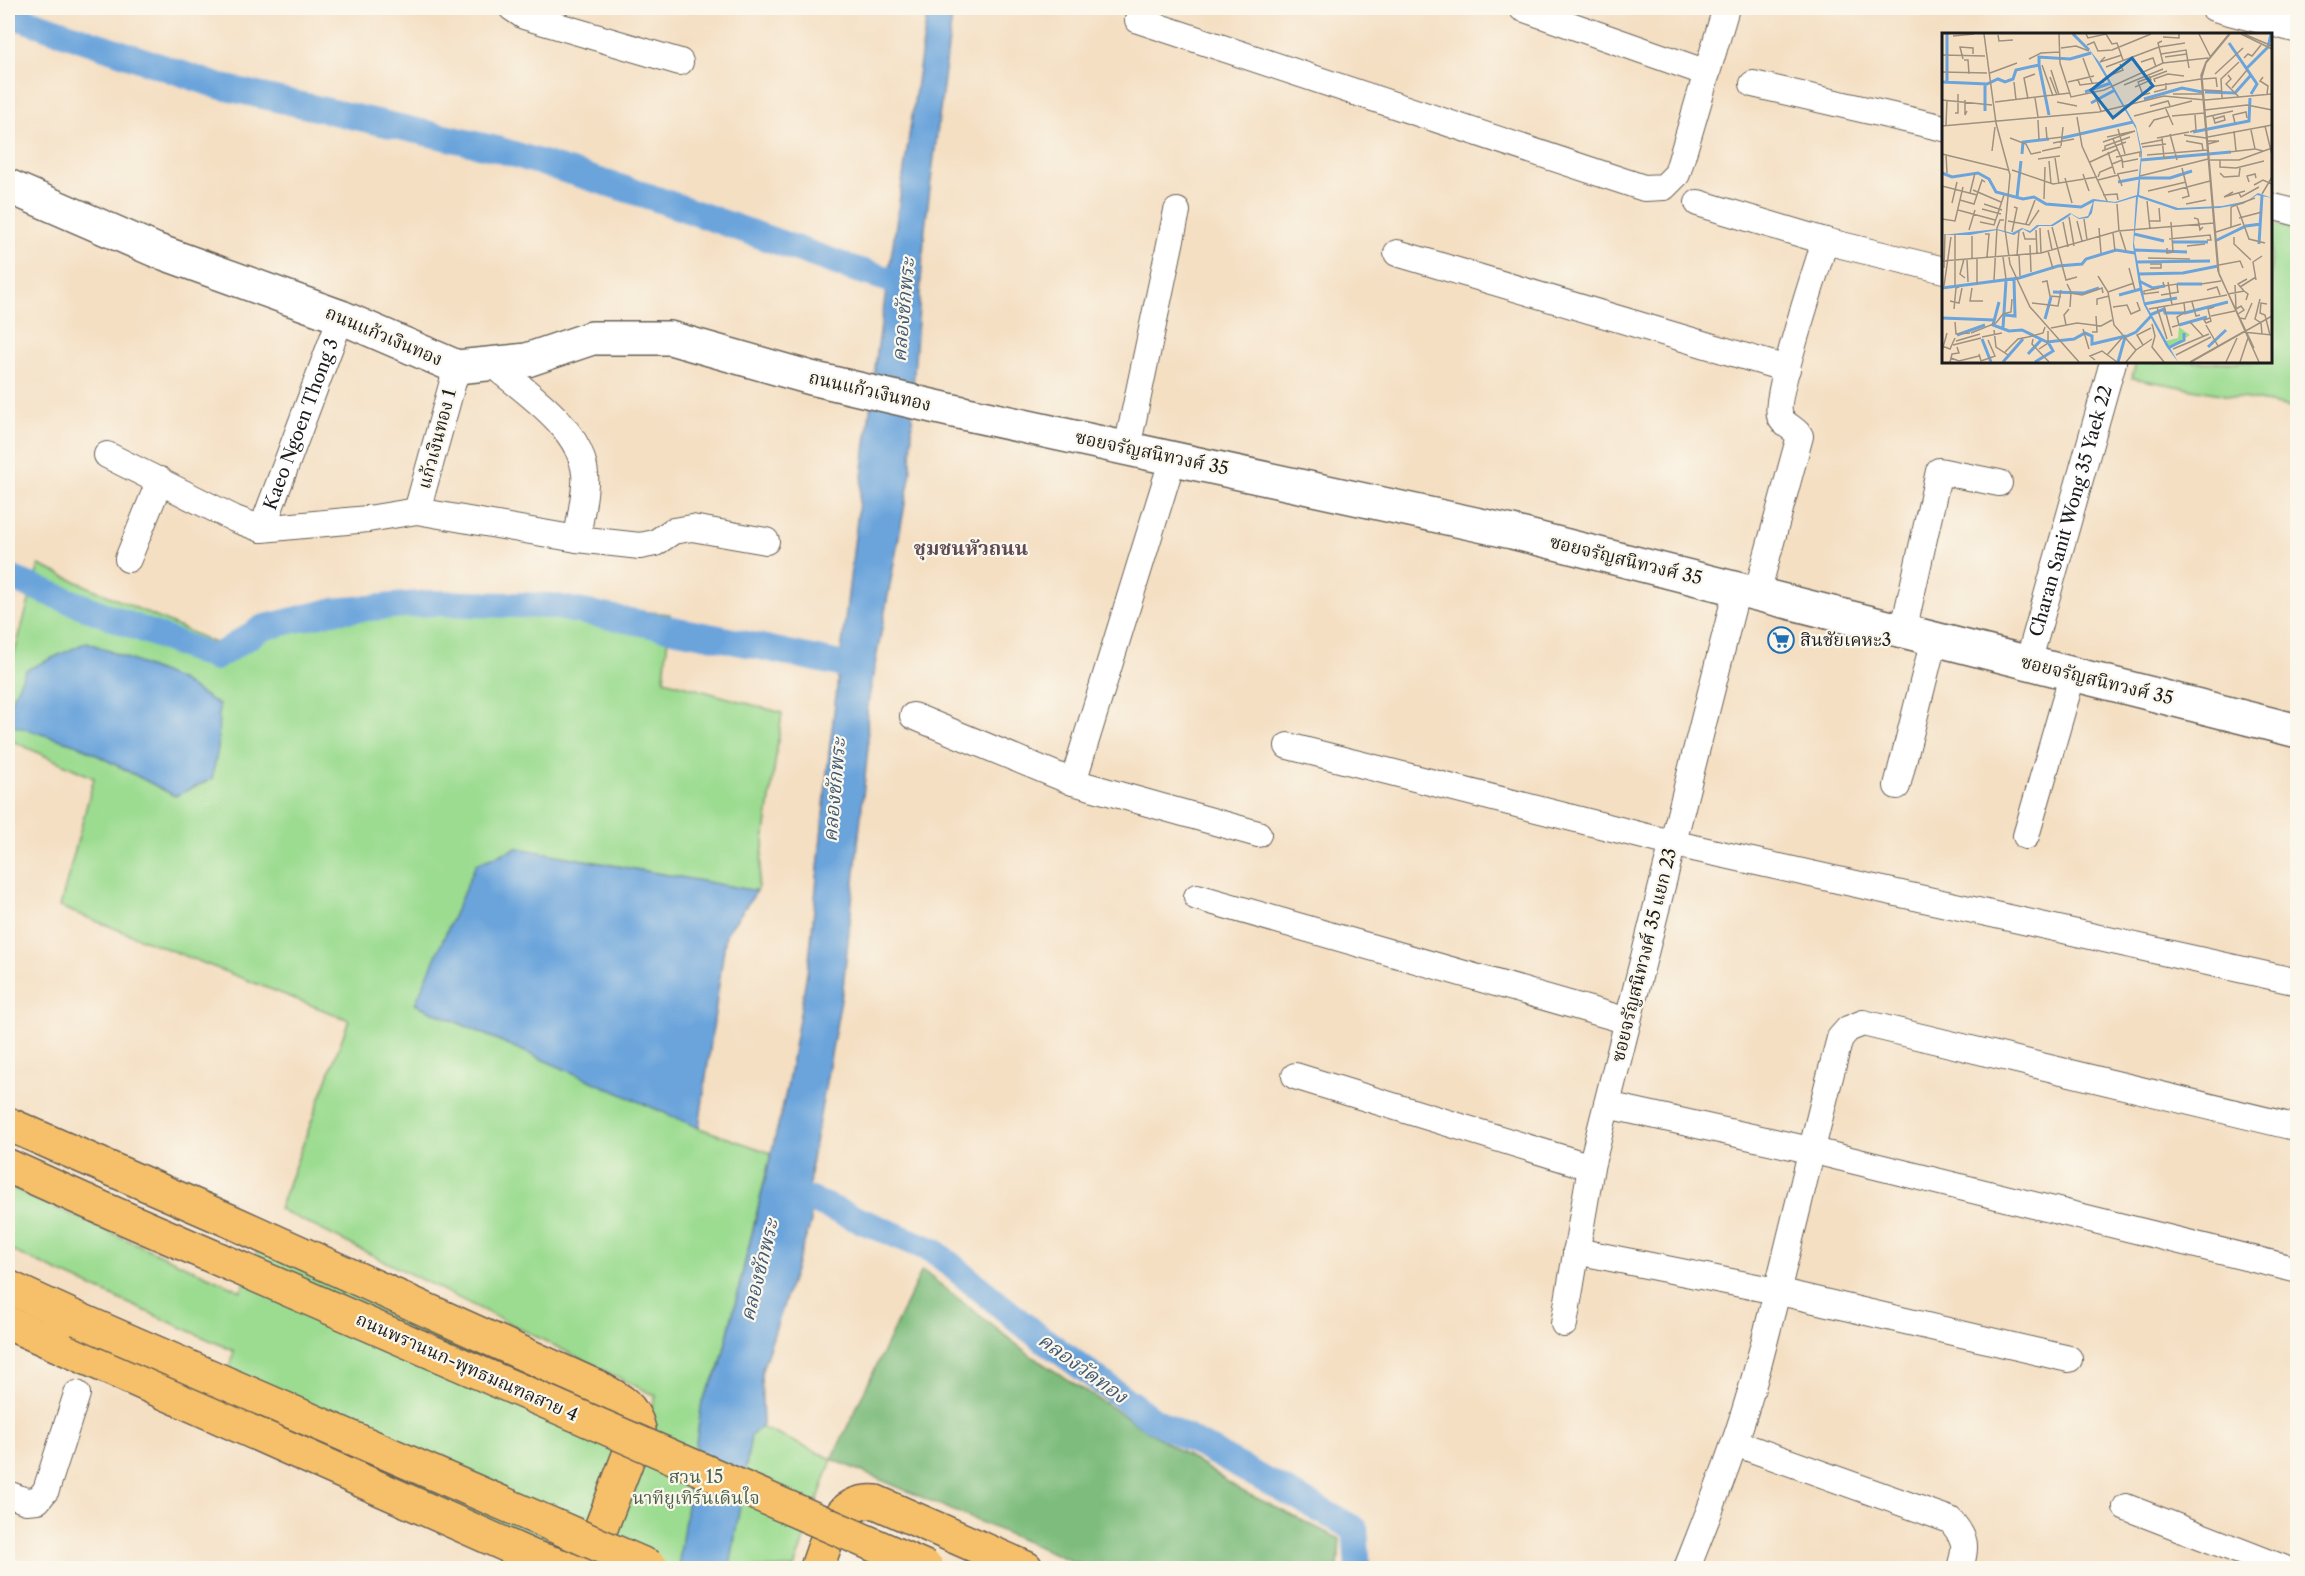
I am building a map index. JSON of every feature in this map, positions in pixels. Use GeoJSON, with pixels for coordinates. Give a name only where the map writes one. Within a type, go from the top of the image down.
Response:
{"type":"FeatureCollection","features":[{"type":"Feature","properties":{"kind":"main road"},"geometry":{"type":"LineString","coordinates":[[8,1124],[230,1221],[597,1387],[623,1401],[636,1416],[639,1429],[591,1554],[579,1567],[564,1568],[533,1557],[8,1323]]}},
{"type":"Feature","properties":{"kind":"main road","name":"ถนนพรานนก-พุทธมณฑลสาย 4"},"geometry":{"type":"LineString","coordinates":[[8,1166],[927,1569]]}},
{"type":"Feature","properties":{"kind":"main road"},"geometry":{"type":"LineString","coordinates":[[8,1287],[652,1569]]}},
{"type":"Feature","properties":{"kind":"main road"},"geometry":{"type":"LineString","coordinates":[[817,1569],[828,1535],[837,1520],[856,1503],[867,1501],[876,1502],[1026,1569]]}},
{"type":"Feature","properties":{"kind":"street"},"geometry":{"type":"LineString","coordinates":[[512,8],[524,16],[680,62]]}},
{"type":"Feature","properties":{"kind":"street"},"geometry":{"type":"LineString","coordinates":[[1522,8],[1707,73]]}},
{"type":"Feature","properties":{"kind":"street"},"geometry":{"type":"LineString","coordinates":[[1138,20],[1644,188],[1664,187],[1677,174],[1726,8]]}},
{"type":"Feature","properties":{"kind":"street"},"geometry":{"type":"LineString","coordinates":[[2214,8],[2298,30]]}},
{"type":"Feature","properties":{"kind":"street"},"geometry":{"type":"LineString","coordinates":[[1753,84],[1942,128]]}},
{"type":"Feature","properties":{"kind":"street","name":"ถนนแก้วเงินทอง"},"geometry":{"type":"LineString","coordinates":[[8,186],[155,250],[341,317],[457,367],[527,360],[592,338],[670,338],[812,378],[949,410]]}},
{"type":"Feature","properties":{"kind":"street"},"geometry":{"type":"LineString","coordinates":[[1698,203],[1825,241],[1942,270]]}},
{"type":"Feature","properties":{"kind":"street"},"geometry":{"type":"LineString","coordinates":[[2272,206],[2298,213]]}},
{"type":"Feature","properties":{"kind":"street"},"geometry":{"type":"LineString","coordinates":[[1126,448],[1177,211]]}},
{"type":"Feature","properties":{"kind":"street"},"geometry":{"type":"LineString","coordinates":[[1397,253],[1787,369],[1825,241]]}},
{"type":"Feature","properties":{"kind":"street","name":"Kaeo Ngoen Thong 3"},"geometry":{"type":"LineString","coordinates":[[262,530],[341,317]]}},
{"type":"Feature","properties":{"kind":"street","name":"Charan Sanit Wong 35 Yaek 22"},"geometry":{"type":"LineString","coordinates":[[2028,663],[2113,363]]}},
{"type":"Feature","properties":{"kind":"street"},"geometry":{"type":"LineString","coordinates":[[492,364],[556,417],[574,438],[585,474],[577,538]]}},
{"type":"Feature","properties":{"kind":"street","name":"แก้วเงินทอง 1"},"geometry":{"type":"LineString","coordinates":[[417,511],[457,367]]}},
{"type":"Feature","properties":{"kind":"street","name":"ซอยจรัญสนิทวงศ์ 35 แยก 23"},"geometry":{"type":"LineString","coordinates":[[1564,1324],[1591,1167],[1671,843],[1747,591],[1800,436],[1782,420],[1779,414],[1787,369]]}},
{"type":"Feature","properties":{"kind":"street","name":"ซอยจรัญสนิทวงศ์ 35"},"geometry":{"type":"LineString","coordinates":[[949,410],[1512,532],[2298,731]]}},
{"type":"Feature","properties":{"kind":"street"},"geometry":{"type":"LineString","coordinates":[[107,455],[235,519],[262,530],[368,519],[417,511],[577,538],[640,546],[655,543],[673,531],[692,528],[766,542]]}},
{"type":"Feature","properties":{"kind":"street"},"geometry":{"type":"LineString","coordinates":[[1073,782],[1173,458]]}},
{"type":"Feature","properties":{"kind":"street"},"geometry":{"type":"LineString","coordinates":[[1897,786],[1939,471],[1999,483]]}},
{"type":"Feature","properties":{"kind":"street"},"geometry":{"type":"LineString","coordinates":[[128,559],[160,480]]}},
{"type":"Feature","properties":{"kind":"street"},"geometry":{"type":"LineString","coordinates":[[2026,836],[2073,674]]}},
{"type":"Feature","properties":{"kind":"street"},"geometry":{"type":"LineString","coordinates":[[914,716],[1073,782],[1258,834]]}},
{"type":"Feature","properties":{"kind":"street"},"geometry":{"type":"LineString","coordinates":[[1288,746],[1671,843],[2298,982]]}},
{"type":"Feature","properties":{"kind":"street"},"geometry":{"type":"LineString","coordinates":[[1197,897],[1628,1020]]}},
{"type":"Feature","properties":{"kind":"street"},"geometry":{"type":"LineString","coordinates":[[1687,1569],[1735,1443],[1758,1367],[1810,1150],[1840,1038],[1848,1029],[1863,1023],[2298,1128]]}},
{"type":"Feature","properties":{"kind":"street"},"geometry":{"type":"LineString","coordinates":[[1295,1076],[1591,1167]]}},
{"type":"Feature","properties":{"kind":"street"},"geometry":{"type":"LineString","coordinates":[[1607,1105],[1810,1150],[2298,1270]]}},
{"type":"Feature","properties":{"kind":"street"},"geometry":{"type":"LineString","coordinates":[[1576,1251],[1776,1291],[2069,1359]]}},
{"type":"Feature","properties":{"kind":"street"},"geometry":{"type":"LineString","coordinates":[[8,1494],[26,1501],[38,1500],[46,1490],[77,1394]]}},
{"type":"Feature","properties":{"kind":"street"},"geometry":{"type":"LineString","coordinates":[[1735,1443],[1950,1520],[1962,1533],[1965,1553],[1960,1569]]}},
{"type":"Feature","properties":{"kind":"street"},"geometry":{"type":"LineString","coordinates":[[2126,1507],[2283,1569]]}},
{"type":"Feature","properties":{"kind":"green space"},"geometry":{"type":"Polygon","coordinates":[[[2272,223],[2297,230],[2297,408],[2132,378],[2136,363],[2272,363],[2272,223]]]}},
{"type":"Feature","properties":{"kind":"green space","name":"สวน 15 นาทียูเทิร์นเดินใจ"},"geometry":{"type":"Polygon","coordinates":[[[39,565],[215,643],[288,622],[429,591],[670,614],[664,680],[782,713],[757,891],[517,848],[476,864],[699,1128],[771,1153],[720,1367],[702,1401],[832,1459],[794,1568],[599,1568],[412,1484],[222,1403],[234,1351],[8,1249],[8,1186],[241,1291],[259,1246],[646,1423],[656,1396],[279,1209],[349,1020],[60,907],[94,778],[8,739],[8,676],[39,565]],[[78,745],[175,796],[212,779],[78,745]]]}},
{"type":"Feature","properties":{"kind":"green space"},"geometry":{"type":"Polygon","coordinates":[[[922,1270],[1034,1358],[1242,1491],[1340,1539],[1338,1568],[1088,1568],[832,1459],[922,1270]]]}},
{"type":"Feature","properties":{"kind":"water","name":"คลองชักพระ"},"geometry":{"type":"Polygon","coordinates":[[[928,8],[953,8],[925,228],[913,386],[911,472],[867,708],[868,748],[843,988],[811,1165],[809,1189],[811,1222],[761,1373],[763,1424],[751,1436],[730,1568],[678,1568],[702,1401],[720,1367],[787,1088],[809,961],[829,754],[877,352],[928,8]]]}},
{"type":"Feature","properties":{"kind":"water"},"geometry":{"type":"Polygon","coordinates":[[[87,642],[180,680],[219,705],[218,748],[212,779],[175,796],[78,745],[11,725],[10,703],[26,670],[87,642]]]}},
{"type":"Feature","properties":{"kind":"water"},"geometry":{"type":"Polygon","coordinates":[[[517,848],[757,891],[726,934],[699,1128],[415,1004],[476,864],[517,848]]]}},
{"type":"Feature","properties":{"kind":"waterway","name":"คลองชักพระ"},"geometry":{"type":"LineString","coordinates":[[8,14],[218,86],[497,149],[651,197],[851,268],[904,284]]}},
{"type":"Feature","properties":{"kind":"waterway"},"geometry":{"type":"LineString","coordinates":[[8,577],[215,658],[262,628],[332,611],[432,603],[552,606],[849,666]]}},
{"type":"Feature","properties":{"kind":"waterway","name":"คลองวัดทอง"},"geometry":{"type":"LineString","coordinates":[[780,1187],[934,1251],[1029,1329],[1151,1418],[1355,1529],[1358,1568]]}},
{"type":"Feature","properties":{"kind":"place","name":"สินชัยเคหะ3"},"geometry":{"type":"Point","coordinates":[1781,640]}},
{"type":"Feature","properties":{"kind":"district","name":"ชุมชนหัวถนน"},"geometry":{"type":"Point","coordinates":[971,548]}}]}
